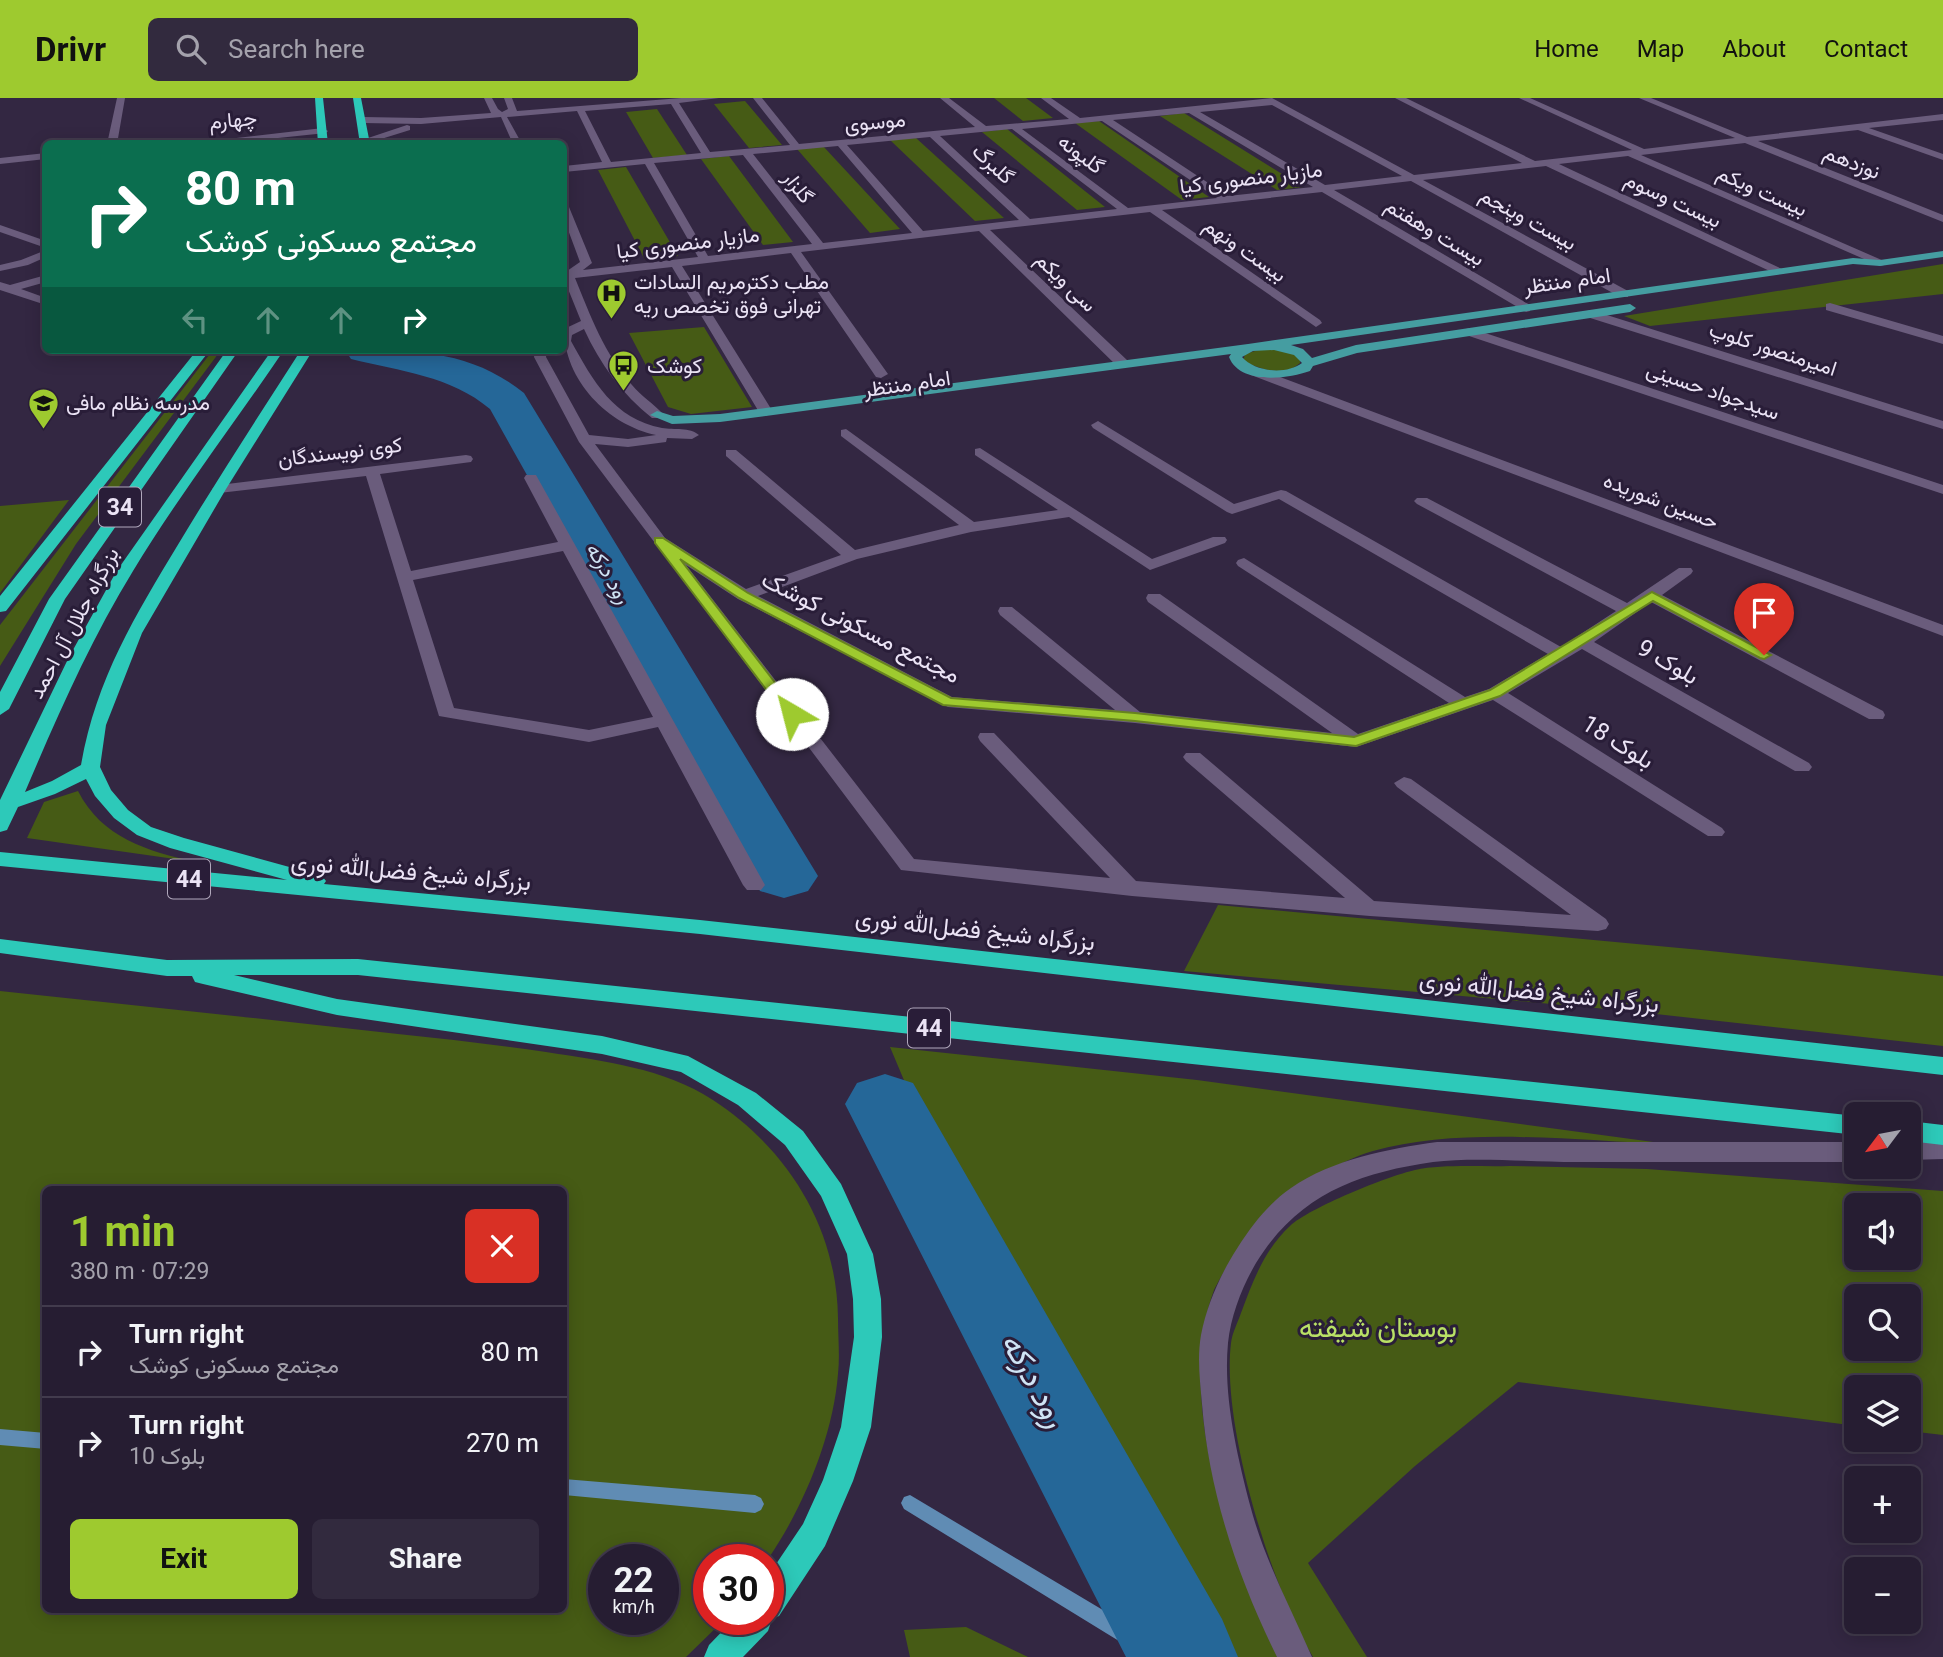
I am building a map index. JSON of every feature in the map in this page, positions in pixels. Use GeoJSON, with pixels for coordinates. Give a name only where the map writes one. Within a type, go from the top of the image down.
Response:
{"type":"FeatureCollection","features":[{"type":"Feature","properties":{"kind":"highway"},"geometry":{"type":"LineString","coordinates":[[319,98],[323,140]]}},
{"type":"Feature","properties":{"kind":"highway"},"geometry":{"type":"LineString","coordinates":[[357,98],[364,140]]}},
{"type":"Feature","properties":{"kind":"highway"},"geometry":{"type":"LineString","coordinates":[[0,607],[201,354]]}},
{"type":"Feature","properties":{"kind":"highway","name":"بزرگراه جلال آل احمد"},"geometry":{"type":"LineString","coordinates":[[0,709],[18,671],[71,579],[230,354]]}},
{"type":"Feature","properties":{"kind":"highway","name":"بزرگراه جلال آل احمد"},"geometry":{"type":"LineString","coordinates":[[0,825],[69,671],[106,603],[157,522],[275,354]]}},
{"type":"Feature","properties":{"kind":"highway"},"geometry":{"type":"LineString","coordinates":[[304,354],[219,489],[133,633],[97,725],[90,767],[102,792],[121,814],[144,831],[177,843],[377,898]]}},
{"type":"Feature","properties":{"kind":"highway"},"geometry":{"type":"LineString","coordinates":[[0,806],[49,791],[72,780],[90,767]]}},
{"type":"Feature","properties":{"kind":"highway","name":"بزرگراه شیخ فضل‌الله نوری"},"geometry":{"type":"LineString","coordinates":[[0,859],[713,929],[1943,1066]]}},
{"type":"Feature","properties":{"kind":"highway","name":"44"},"geometry":{"type":"LineString","coordinates":[[0,946],[167,968],[358,967],[1844,1125]]}},
{"type":"Feature","properties":{"kind":"highway"},"geometry":{"type":"LineString","coordinates":[[167,968],[337,1007],[602,1045],[688,1065],[747,1099],[794,1138],[832,1191],[860,1254],[867,1300],[868,1337],[856,1427],[838,1481],[814,1535],[784,1581]]}},
{"type":"Feature","properties":{"kind":"highway"},"geometry":{"type":"LineString","coordinates":[[1922,1133],[1943,1135]]}},
{"type":"Feature","properties":{"kind":"highway"},"geometry":{"type":"LineString","coordinates":[[722,1657],[742,1635]]}},
{"type":"Feature","properties":{"kind":"main road","name":"امام منتظر"},"geometry":{"type":"LineString","coordinates":[[657,415],[672,420],[692,421],[766,412],[1254,347],[1853,261],[1880,263],[1943,254]]}},
{"type":"Feature","properties":{"kind":"main road","name":"امام منتظر"},"geometry":{"type":"LineString","coordinates":[[1730,292],[1874,270],[1880,263]]}},
{"type":"Feature","properties":{"kind":"main road","name":"امام منتظر"},"geometry":{"type":"LineString","coordinates":[[1256,372],[1284,374],[1356,349],[1641,306]]}},
{"type":"Feature","properties":{"kind":"main road"},"geometry":{"type":"LineString","coordinates":[[1256,372],[1237,362],[1235,357],[1254,347],[1287,348],[1306,357],[1307,365]]}},
{"type":"Feature","properties":{"kind":"main road","name":"امام منتظر"},"geometry":{"type":"LineString","coordinates":[[692,435],[1200,364],[1237,362]]}},
{"type":"Feature","properties":{"kind":"street"},"geometry":{"type":"LineString","coordinates":[[113,140],[121,98]]}},
{"type":"Feature","properties":{"kind":"street"},"geometry":{"type":"LineString","coordinates":[[488,98],[494,111],[503,117],[516,140]]}},
{"type":"Feature","properties":{"kind":"street"},"geometry":{"type":"LineString","coordinates":[[503,117],[513,110],[508,98]]}},
{"type":"Feature","properties":{"kind":"street"},"geometry":{"type":"LineString","coordinates":[[362,120],[401,122],[503,117],[715,98]]}},
{"type":"Feature","properties":{"kind":"street"},"geometry":{"type":"LineString","coordinates":[[757,98],[797,147]]}},
{"type":"Feature","properties":{"kind":"street"},"geometry":{"type":"LineString","coordinates":[[944,98],[983,129]]}},
{"type":"Feature","properties":{"kind":"street"},"geometry":{"type":"LineString","coordinates":[[1045,98],[1077,120]]}},
{"type":"Feature","properties":{"kind":"street"},"geometry":{"type":"LineString","coordinates":[[1399,98],[1533,164]]}},
{"type":"Feature","properties":{"kind":"street"},"geometry":{"type":"LineString","coordinates":[[1523,98],[1644,152]]}},
{"type":"Feature","properties":{"kind":"street","name":"نوزدهم"},"geometry":{"type":"LineString","coordinates":[[1643,98],[1943,219]]}},
{"type":"Feature","properties":{"kind":"street","name":"موسوی"},"geometry":{"type":"LineString","coordinates":[[567,169],[1191,110],[1270,100]]}},
{"type":"Feature","properties":{"kind":"street","name":"بیست وپنجم"},"geometry":{"type":"LineString","coordinates":[[1270,100],[1624,294]]}},
{"type":"Feature","properties":{"kind":"street"},"geometry":{"type":"LineString","coordinates":[[370,140],[405,128],[605,102],[674,102]]}},
{"type":"Feature","properties":{"kind":"street"},"geometry":{"type":"LineString","coordinates":[[674,102],[706,156]]}},
{"type":"Feature","properties":{"kind":"street"},"geometry":{"type":"LineString","coordinates":[[1153,105],[1164,112]]}},
{"type":"Feature","properties":{"kind":"street","name":"بیست وهفتم"},"geometry":{"type":"LineString","coordinates":[[1191,110],[1526,308]]}},
{"type":"Feature","properties":{"kind":"street"},"geometry":{"type":"LineString","coordinates":[[581,112],[608,165]]}},
{"type":"Feature","properties":{"kind":"street","name":"مازیار منصوری کیا"},"geometry":{"type":"LineString","coordinates":[[567,275],[1943,117]]}},
{"type":"Feature","properties":{"kind":"street"},"geometry":{"type":"LineString","coordinates":[[1104,118],[1227,200]]}},
{"type":"Feature","properties":{"kind":"street","name":"گلپونه"},"geometry":{"type":"LineString","coordinates":[[1013,127],[1126,211]]}},
{"type":"Feature","properties":{"kind":"street"},"geometry":{"type":"LineString","coordinates":[[1856,127],[1943,157]]}},
{"type":"Feature","properties":{"kind":"street","name":"چهارم"},"geometry":{"type":"LineString","coordinates":[[230,140],[323,131]]}},
{"type":"Feature","properties":{"kind":"street","name":"گلبرگ"},"geometry":{"type":"LineString","coordinates":[[932,134],[1028,223]]}},
{"type":"Feature","properties":{"kind":"street"},"geometry":{"type":"LineString","coordinates":[[840,143],[920,235]]}},
{"type":"Feature","properties":{"kind":"street","name":"گلزار"},"geometry":{"type":"LineString","coordinates":[[746,152],[820,247]]}},
{"type":"Feature","properties":{"kind":"street","name":"بیست ویکم"},"geometry":{"type":"LineString","coordinates":[[1629,153],[1880,263]]}},
{"type":"Feature","properties":{"kind":"street"},"geometry":{"type":"LineString","coordinates":[[0,160],[42,156]]}},
{"type":"Feature","properties":{"kind":"street"},"geometry":{"type":"LineString","coordinates":[[648,161],[705,260]]}},
{"type":"Feature","properties":{"kind":"street","name":"بیست وسوم"},"geometry":{"type":"LineString","coordinates":[[1548,163],[1780,272]]}},
{"type":"Feature","properties":{"kind":"street","name":"بیست ونهم"},"geometry":{"type":"LineString","coordinates":[[1152,208],[1316,323]]}},
{"type":"Feature","properties":{"kind":"street"},"geometry":{"type":"LineString","coordinates":[[567,215],[586,263],[567,274]]}},
{"type":"Feature","properties":{"kind":"street"},"geometry":{"type":"LineString","coordinates":[[0,228],[42,244]]}},
{"type":"Feature","properties":{"kind":"street","name":"سی ویکم"},"geometry":{"type":"LineString","coordinates":[[982,228],[1123,365]]}},
{"type":"Feature","properties":{"kind":"street"},"geometry":{"type":"LineString","coordinates":[[794,250],[881,374]]}},
{"type":"Feature","properties":{"kind":"street"},"geometry":{"type":"LineString","coordinates":[[0,268],[24,263],[42,255]]}},
{"type":"Feature","properties":{"kind":"street"},"geometry":{"type":"LineString","coordinates":[[675,263],[766,412]]}},
{"type":"Feature","properties":{"kind":"street"},"geometry":{"type":"LineString","coordinates":[[567,279],[603,353],[628,389],[657,415]]}},
{"type":"Feature","properties":{"kind":"street"},"geometry":{"type":"LineString","coordinates":[[2,288],[40,280]]}},
{"type":"Feature","properties":{"kind":"street"},"geometry":{"type":"LineString","coordinates":[[2,288],[42,301]]}},
{"type":"Feature","properties":{"kind":"street"},"geometry":{"type":"LineString","coordinates":[[1830,307],[1943,340]]}},
{"type":"Feature","properties":{"kind":"street","name":"امیرمنصور کلوپ"},"geometry":{"type":"LineString","coordinates":[[1591,314],[1943,425]]}},
{"type":"Feature","properties":{"kind":"street"},"geometry":{"type":"LineString","coordinates":[[567,333],[588,323]]}},
{"type":"Feature","properties":{"kind":"street","name":"سیدجواد حسینی"},"geometry":{"type":"LineString","coordinates":[[1470,332],[1943,490]]}},
{"type":"Feature","properties":{"kind":"street"},"geometry":{"type":"LineString","coordinates":[[567,344],[607,405],[621,419],[631,426],[652,432],[692,435]]}},
{"type":"Feature","properties":{"kind":"street","name":"مجتمع مسکونی کوشک"},"geometry":{"type":"LineString","coordinates":[[540,354],[584,439],[659,541],[744,595],[948,702],[1135,717],[1356,741],[1495,693],[1582,642],[1685,571]]}},
{"type":"Feature","properties":{"kind":"street","name":"حسین شوریده"},"geometry":{"type":"LineString","coordinates":[[1307,365],[1310,380],[1363,410]]}},
{"type":"Feature","properties":{"kind":"street","name":"حسین شوریده"},"geometry":{"type":"LineString","coordinates":[[1256,372],[1363,410],[1943,631]]}},
{"type":"Feature","properties":{"kind":"street"},"geometry":{"type":"LineString","coordinates":[[1098,425],[1231,509],[1281,494],[1560,654]]}},
{"type":"Feature","properties":{"kind":"street"},"geometry":{"type":"LineString","coordinates":[[846,433],[971,527]]}},
{"type":"Feature","properties":{"kind":"street","name":"امام منتظر"},"geometry":{"type":"LineString","coordinates":[[584,439],[628,443],[692,435]]}},
{"type":"Feature","properties":{"kind":"street"},"geometry":{"type":"LineString","coordinates":[[980,452],[1150,565],[1219,540]]}},
{"type":"Feature","properties":{"kind":"street"},"geometry":{"type":"LineString","coordinates":[[731,453],[852,556]]}},
{"type":"Feature","properties":{"kind":"street","name":"کوی نویسندگان"},"geometry":{"type":"LineString","coordinates":[[219,489],[466,459]]}},
{"type":"Feature","properties":{"kind":"street"},"geometry":{"type":"LineString","coordinates":[[371,469],[446,712],[589,736],[664,720]]}},
{"type":"Feature","properties":{"kind":"street"},"geometry":{"type":"LineString","coordinates":[[531,478],[754,885]]}},
{"type":"Feature","properties":{"kind":"street"},"geometry":{"type":"LineString","coordinates":[[1422,500],[1629,610]]}},
{"type":"Feature","properties":{"kind":"street"},"geometry":{"type":"LineString","coordinates":[[744,595],[852,556],[971,527],[1072,512]]}},
{"type":"Feature","properties":{"kind":"street"},"geometry":{"type":"LineString","coordinates":[[659,541],[908,865],[1132,889],[1370,909],[1598,924],[1404,783]]}},
{"type":"Feature","properties":{"kind":"street"},"geometry":{"type":"LineString","coordinates":[[404,577],[568,545]]}},
{"type":"Feature","properties":{"kind":"street"},"geometry":{"type":"LineString","coordinates":[[1244,563],[1463,704]]}},
{"type":"Feature","properties":{"kind":"street"},"geometry":{"type":"LineString","coordinates":[[1652,596],[1876,715]]}},
{"type":"Feature","properties":{"kind":"street"},"geometry":{"type":"LineString","coordinates":[[1154,598],[1356,741]]}},
{"type":"Feature","properties":{"kind":"street"},"geometry":{"type":"LineString","coordinates":[[1006,611],[1135,717]]}},
{"type":"Feature","properties":{"kind":"street","name":"بلوک 9"},"geometry":{"type":"LineString","coordinates":[[1582,642],[1802,767]]}},
{"type":"Feature","properties":{"kind":"street","name":"بلوک 18"},"geometry":{"type":"LineString","coordinates":[[1495,693],[1715,832]]}},
{"type":"Feature","properties":{"kind":"street"},"geometry":{"type":"LineString","coordinates":[[987,737],[1132,889]]}},
{"type":"Feature","properties":{"kind":"street"},"geometry":{"type":"LineString","coordinates":[[1193,757],[1370,909]]}},
{"type":"Feature","properties":{"kind":"street"},"geometry":{"type":"LineString","coordinates":[[1922,1150],[1943,1149]]}},
{"type":"Feature","properties":{"kind":"street"},"geometry":{"type":"LineString","coordinates":[[1295,1657],[1267,1604],[1240,1529],[1223,1457],[1215,1390],[1215,1338],[1228,1293],[1243,1257],[1272,1221],[1305,1192],[1351,1172],[1394,1158],[1437,1152],[1844,1152]]}},
{"type":"Feature","properties":{"kind":"green space"},"geometry":{"type":"Polygon","coordinates":[[[994,98],[1026,98],[1053,118],[1023,121],[994,98]]]}},
{"type":"Feature","properties":{"kind":"green space"},"geometry":{"type":"Polygon","coordinates":[[[745,101],[782,145],[749,148],[714,104],[745,101]]]}},
{"type":"Feature","properties":{"kind":"green space"},"geometry":{"type":"Polygon","coordinates":[[[657,109],[687,155],[653,158],[626,112],[657,109]]]}},
{"type":"Feature","properties":{"kind":"green space"},"geometry":{"type":"Polygon","coordinates":[[[1184,113],[1303,187],[1277,190],[1160,116],[1184,113]]]}},
{"type":"Feature","properties":{"kind":"green space"},"geometry":{"type":"Polygon","coordinates":[[[1099,121],[1209,197],[1182,200],[1075,123],[1099,121]]]}},
{"type":"Feature","properties":{"kind":"green space"},"geometry":{"type":"Polygon","coordinates":[[[1007,129],[1105,207],[1077,210],[982,132],[1007,129]]]}},
{"type":"Feature","properties":{"kind":"green space"},"geometry":{"type":"Polygon","coordinates":[[[916,138],[1004,218],[975,221],[890,140],[916,138]]]}},
{"type":"Feature","properties":{"kind":"green space"},"geometry":{"type":"Polygon","coordinates":[[[823,146],[900,229],[870,233],[797,149],[823,146]]]}},
{"type":"Feature","properties":{"kind":"green space"},"geometry":{"type":"Polygon","coordinates":[[[729,156],[793,242],[763,245],[701,159],[729,156]]]}},
{"type":"Feature","properties":{"kind":"green space"},"geometry":{"type":"Polygon","coordinates":[[[626,167],[678,256],[645,260],[598,170],[626,167]]]}},
{"type":"Feature","properties":{"kind":"green space"},"geometry":{"type":"Polygon","coordinates":[[[1943,264],[1943,294],[1650,326],[1624,316],[1943,264]]]}},
{"type":"Feature","properties":{"kind":"green space"},"geometry":{"type":"Polygon","coordinates":[[[704,327],[752,407],[691,414],[668,407],[629,333],[704,327]]]}},
{"type":"Feature","properties":{"kind":"green space"},"geometry":{"type":"Polygon","coordinates":[[[1265,348],[1291,352],[1300,359],[1300,363],[1286,370],[1272,371],[1243,361],[1245,354],[1265,348]]]}},
{"type":"Feature","properties":{"kind":"green space"},"geometry":{"type":"Polygon","coordinates":[[[210,354],[218,354],[76,544],[0,666],[0,625],[210,354]]]}},
{"type":"Feature","properties":{"kind":"green space"},"geometry":{"type":"Polygon","coordinates":[[[69,500],[0,593],[0,506],[69,500]]]}},
{"type":"Feature","properties":{"kind":"green space"},"geometry":{"type":"Polygon","coordinates":[[[78,791],[88,807],[113,831],[143,847],[196,862],[27,838],[44,802],[78,791]]]}},
{"type":"Feature","properties":{"kind":"green space"},"geometry":{"type":"Polygon","coordinates":[[[1218,905],[1701,950],[1943,976],[1943,1046],[1629,1011],[1184,971],[1218,905]]]}},
{"type":"Feature","properties":{"kind":"green space"},"geometry":{"type":"Polygon","coordinates":[[[0,991],[472,1042],[568,1055],[632,1067],[674,1080],[713,1100],[740,1120],[764,1142],[785,1167],[818,1222],[829,1253],[835,1285],[839,1367],[835,1398],[823,1447],[804,1495],[778,1544],[693,1544],[693,1635],[709,1635],[686,1657],[0,1657],[0,991]]]}},
{"type":"Feature","properties":{"kind":"green space"},"geometry":{"type":"Polygon","coordinates":[[[890,1047],[1197,1080],[1668,1144],[1519,1137],[1407,1143],[1360,1155],[1337,1166],[1307,1185],[1253,1227],[1214,1290],[1203,1332],[1201,1379],[1204,1427],[1213,1477],[1243,1573],[1278,1657],[1224,1657],[914,1104],[890,1047]]]}},
{"type":"Feature","properties":{"kind":"green space","name":"بوستان شیفته"},"geometry":{"type":"Polygon","coordinates":[[[1450,1166],[1647,1169],[1943,1191],[1943,1435],[1921,1432],[1921,1375],[1844,1375],[1844,1424],[1518,1382],[1415,1466],[1308,1563],[1367,1657],[1313,1657],[1281,1590],[1252,1504],[1234,1416],[1230,1377],[1233,1335],[1266,1256],[1290,1226],[1314,1210],[1387,1179],[1415,1170],[1450,1166]]]}},
{"type":"Feature","properties":{"kind":"green space"},"geometry":{"type":"Polygon","coordinates":[[[966,1627],[1028,1657],[910,1657],[904,1630],[966,1627]]]}},
{"type":"Feature","properties":{"kind":"waterway","name":"رود درکه"},"geometry":{"type":"LineString","coordinates":[[383,354],[459,372],[486,384],[508,402],[784,876]]}},
{"type":"Feature","properties":{"kind":"waterway","name":"رود درکه"},"geometry":{"type":"LineString","coordinates":[[885,1104],[1184,1657]]}},
{"type":"Feature","properties":{"kind":"waterway"},"geometry":{"type":"LineString","coordinates":[[0,1437],[42,1441]]}},
{"type":"Feature","properties":{"kind":"waterway"},"geometry":{"type":"LineString","coordinates":[[567,1487],[755,1504]]}},
{"type":"Feature","properties":{"kind":"waterway"},"geometry":{"type":"LineString","coordinates":[[910,1503],[1163,1657]]}},
{"type":"Feature","properties":{"kind":"place","name":"مطب دكترمريم السادات تهرانی فوق تخصص ریه"},"geometry":{"type":"Point","coordinates":[611,321]}},
{"type":"Feature","properties":{"kind":"place","name":"کوشک"},"geometry":{"type":"Point","coordinates":[624,393]}},
{"type":"Feature","properties":{"kind":"place","name":"مدرسه نظام مافی"},"geometry":{"type":"Point","coordinates":[43,430]}},
{"type":"Feature","properties":{"kind":"route"},"geometry":{"type":"LineString","coordinates":[[792,714],[659,541],[744,595],[948,702],[1135,717],[1356,741],[1495,693],[1582,642],[1652,596],[1764,655]]}}]}
